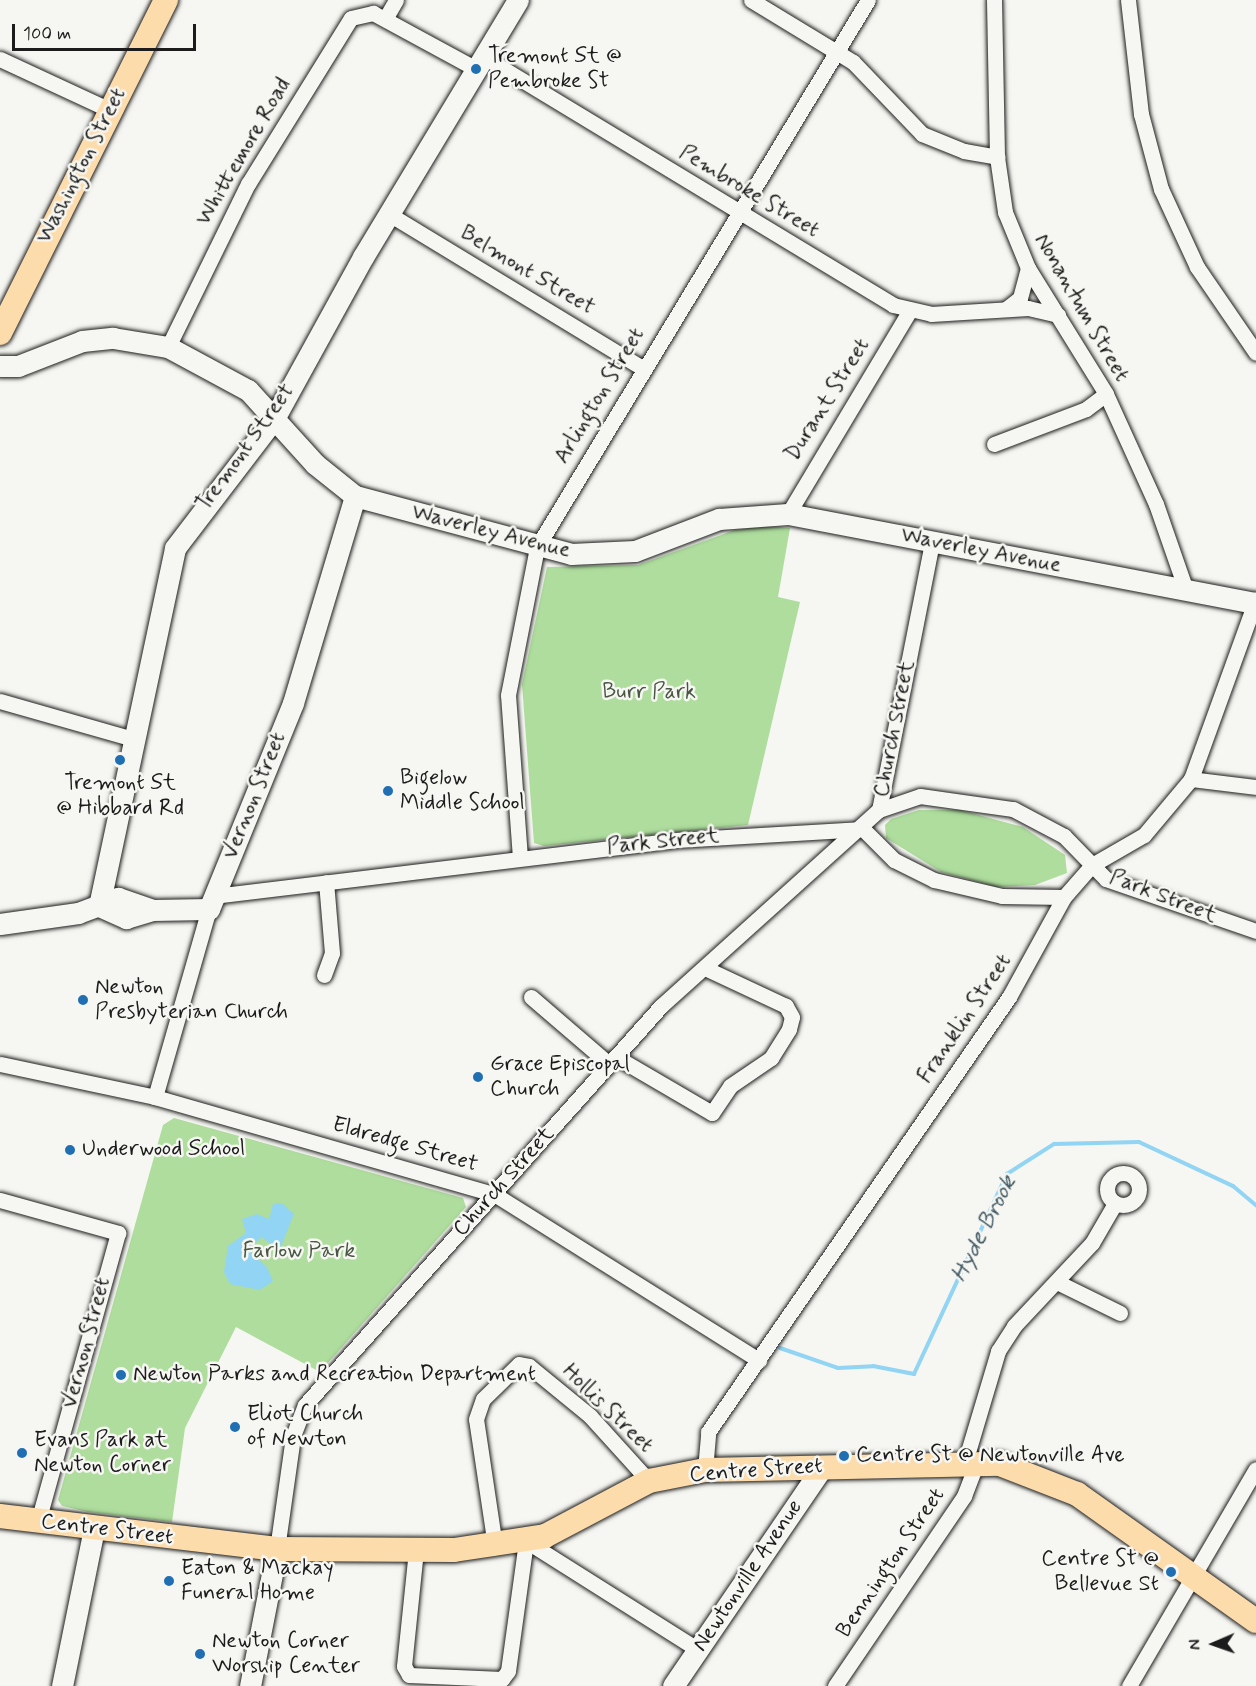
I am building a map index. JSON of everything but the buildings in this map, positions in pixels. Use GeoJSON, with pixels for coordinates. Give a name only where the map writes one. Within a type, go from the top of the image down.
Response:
{"type":"FeatureCollection","features":[{"type":"Feature","properties":{"kind":"main road","name":"Washington Street"},"geometry":{"type":"LineString","coordinates":[[0,333],[166,0]]}},
{"type":"Feature","properties":{"kind":"main road","name":"Centre Street"},"geometry":{"type":"LineString","coordinates":[[4,1514],[38,1522],[277,1549],[416,1550],[495,1546],[526,1541],[649,1481],[705,1470],[971,1462],[1026,1470],[1077,1494],[1256,1621]]}},
{"type":"Feature","properties":{"kind":"street"},"geometry":{"type":"LineString","coordinates":[[385,19],[396,0]]}},
{"type":"Feature","properties":{"kind":"street","name":"Tremont Street"},"geometry":{"type":"LineString","coordinates":[[99,906],[175,548],[275,417],[389,213],[518,0]]}},
{"type":"Feature","properties":{"kind":"street"},"geometry":{"type":"LineString","coordinates":[[751,0],[838,52],[866,72],[922,134],[964,152],[998,157]]}},
{"type":"Feature","properties":{"kind":"street","name":"Arlington Street"},"geometry":{"type":"LineString","coordinates":[[520,858],[508,694],[537,547],[642,368],[868,0]]}},
{"type":"Feature","properties":{"kind":"street","name":"Nonantum Street"},"geometry":{"type":"LineString","coordinates":[[994,0],[998,157],[1005,212],[1028,268],[1106,394],[1156,504],[1186,590]]}},
{"type":"Feature","properties":{"kind":"street"},"geometry":{"type":"LineString","coordinates":[[1128,0],[1141,114],[1161,189],[1197,267],[1256,353]]}},
{"type":"Feature","properties":{"kind":"street","name":"Whittemore Road"},"geometry":{"type":"LineString","coordinates":[[168,347],[248,184],[340,31],[362,12],[385,19]]}},
{"type":"Feature","properties":{"kind":"street","name":"Pembroke Street"},"geometry":{"type":"LineString","coordinates":[[385,19],[480,63],[909,312]]}},
{"type":"Feature","properties":{"kind":"street"},"geometry":{"type":"LineString","coordinates":[[0,58],[110,110]]}},
{"type":"Feature","properties":{"kind":"street","name":"Belmont Street"},"geometry":{"type":"LineString","coordinates":[[389,213],[642,368]]}},
{"type":"Feature","properties":{"kind":"street"},"geometry":{"type":"LineString","coordinates":[[1006,309],[1020,298],[1028,268]]}},
{"type":"Feature","properties":{"kind":"street"},"geometry":{"type":"LineString","coordinates":[[909,312],[1006,309],[1058,315]]}},
{"type":"Feature","properties":{"kind":"street","name":"Durant Street"},"geometry":{"type":"LineString","coordinates":[[788,514],[909,312]]}},
{"type":"Feature","properties":{"kind":"street","name":"Waverley Avenue"},"geometry":{"type":"LineString","coordinates":[[0,356],[24,360],[113,338],[168,347],[248,390],[275,417],[315,464],[355,496],[537,547],[602,556],[634,551],[719,519],[788,514],[1256,602]]}},
{"type":"Feature","properties":{"kind":"street","name":"Waverley Avenue"},"geometry":{"type":"LineString","coordinates":[[0,366],[18,366],[24,360]]}},
{"type":"Feature","properties":{"kind":"street"},"geometry":{"type":"LineString","coordinates":[[994,444],[1086,409],[1106,394]]}},
{"type":"Feature","properties":{"kind":"street","name":"Vernon Street"},"geometry":{"type":"LineString","coordinates":[[155,1097],[211,902],[303,676],[355,496]]}},
{"type":"Feature","properties":{"kind":"street","name":"Church Street"},"geometry":{"type":"LineString","coordinates":[[250,1686],[277,1549],[293,1436],[305,1405],[612,1060],[705,968],[863,829],[879,810],[932,542]]}},
{"type":"Feature","properties":{"kind":"street","name":"Franklin Street"},"geometry":{"type":"LineString","coordinates":[[705,1470],[708,1432],[1010,997],[1064,897],[1092,865],[1143,835],[1191,779],[1256,602]]}},
{"type":"Feature","properties":{"kind":"street"},"geometry":{"type":"LineString","coordinates":[[0,701],[133,739]]}},
{"type":"Feature","properties":{"kind":"street"},"geometry":{"type":"LineString","coordinates":[[1191,779],[1256,787]]}},
{"type":"Feature","properties":{"kind":"street","name":"Park Street"},"geometry":{"type":"LineString","coordinates":[[879,810],[920,796],[1013,809],[1064,836],[1092,865],[1113,882],[1256,931]]}},
{"type":"Feature","properties":{"kind":"street"},"geometry":{"type":"LineString","coordinates":[[863,829],[894,861],[934,880],[1002,896],[1064,897]]}},
{"type":"Feature","properties":{"kind":"street","name":"Park Street"},"geometry":{"type":"LineString","coordinates":[[0,924],[99,906],[121,898],[152,910],[211,902],[245,888],[326,882],[676,840],[863,829]]}},
{"type":"Feature","properties":{"kind":"street"},"geometry":{"type":"LineString","coordinates":[[228,863],[245,888]]}},
{"type":"Feature","properties":{"kind":"street"},"geometry":{"type":"LineString","coordinates":[[324,975],[332,953],[326,882]]}},
{"type":"Feature","properties":{"kind":"street"},"geometry":{"type":"LineString","coordinates":[[531,997],[612,1060],[712,1113],[735,1081],[771,1058],[789,1029],[792,1017],[786,1006],[705,968]]}},
{"type":"Feature","properties":{"kind":"street","name":"Eldredge Street"},"geometry":{"type":"LineString","coordinates":[[0,1064],[155,1097],[494,1194],[759,1360]]}},
{"type":"Feature","properties":{"kind":"street","name":"Vernon Street"},"geometry":{"type":"LineString","coordinates":[[0,1200],[118,1233],[38,1522]]}},
{"type":"Feature","properties":{"kind":"street","name":"Bennington Street"},"geometry":{"type":"LineString","coordinates":[[834,1686],[964,1496],[998,1351],[1014,1326],[1059,1283],[1092,1243],[1114,1204]]}},
{"type":"Feature","properties":{"kind":"street"},"geometry":{"type":"LineString","coordinates":[[1059,1283],[1120,1312]]}},
{"type":"Feature","properties":{"kind":"street","name":"Hollis Street"},"geometry":{"type":"LineString","coordinates":[[495,1546],[476,1419],[483,1400],[519,1364],[529,1366],[590,1416],[649,1481]]}},
{"type":"Feature","properties":{"kind":"street","name":"Newtonville Avenue"},"geometry":{"type":"LineString","coordinates":[[673,1686],[823,1466]]}},
{"type":"Feature","properties":{"kind":"street"},"geometry":{"type":"LineString","coordinates":[[1129,1686],[1196,1579],[1256,1469]]}},
{"type":"Feature","properties":{"kind":"street"},"geometry":{"type":"LineString","coordinates":[[62,1686],[94,1529]]}},
{"type":"Feature","properties":{"kind":"street"},"geometry":{"type":"LineString","coordinates":[[416,1550],[405,1672],[491,1680],[507,1671],[526,1541],[697,1649]]}},
{"type":"Feature","properties":{"kind":"green space","name":"Burr Park"},"geometry":{"type":"Polygon","coordinates":[[[766,526],[790,528],[778,597],[800,602],[748,825],[544,846],[534,843],[522,684],[547,567],[638,565],[735,530],[766,526]]]}},
{"type":"Feature","properties":{"kind":"green space"},"geometry":{"type":"Polygon","coordinates":[[[919,810],[960,810],[1023,827],[1065,855],[1067,873],[1035,885],[997,887],[941,872],[886,838],[885,825],[891,819],[919,810]]]}},
{"type":"Feature","properties":{"kind":"green space","name":"Farlow Park"},"geometry":{"type":"Polygon","coordinates":[[[174,1118],[463,1198],[466,1207],[320,1372],[236,1327],[185,1428],[172,1522],[88,1512],[62,1506],[58,1500],[163,1125],[174,1118]]]}},
{"type":"Feature","properties":{"kind":"water"},"geometry":{"type":"Polygon","coordinates":[[[282,1203],[294,1214],[279,1251],[262,1237],[248,1250],[267,1267],[273,1281],[260,1290],[230,1284],[224,1272],[228,1246],[246,1233],[242,1219],[257,1214],[269,1219],[273,1204],[282,1203]]]}},
{"type":"Feature","properties":{"kind":"waterway","name":"Hyde Brook"},"geometry":{"type":"LineString","coordinates":[[780,1348],[838,1368],[873,1366],[914,1374],[1007,1174],[1054,1144],[1139,1142],[1233,1186],[1256,1205]]}},
{"type":"Feature","properties":{"kind":"place","name":"Tremont St @ Pembroke St"},"geometry":{"type":"Point","coordinates":[476,69]}},
{"type":"Feature","properties":{"kind":"place","name":"Tremont St @ Hibbard Rd"},"geometry":{"type":"Point","coordinates":[120,760]}},
{"type":"Feature","properties":{"kind":"place","name":"Bigelow Middle School"},"geometry":{"type":"Point","coordinates":[388,791]}},
{"type":"Feature","properties":{"kind":"place","name":"Newton Presbyterian Church"},"geometry":{"type":"Point","coordinates":[83,1000]}},
{"type":"Feature","properties":{"kind":"place","name":"Grace Episcopal Church"},"geometry":{"type":"Point","coordinates":[478,1077]}},
{"type":"Feature","properties":{"kind":"place","name":"Underwood School"},"geometry":{"type":"Point","coordinates":[70,1150]}},
{"type":"Feature","properties":{"kind":"place","name":"Newton Parks and Recreation Department"},"geometry":{"type":"Point","coordinates":[121,1375]}},
{"type":"Feature","properties":{"kind":"place","name":"Eliot Church of Newton"},"geometry":{"type":"Point","coordinates":[235,1427]}},
{"type":"Feature","properties":{"kind":"place","name":"Evans Park at Newton Corner"},"geometry":{"type":"Point","coordinates":[22,1453]}},
{"type":"Feature","properties":{"kind":"place","name":"Centre St @ Newtonville Ave"},"geometry":{"type":"Point","coordinates":[844,1456]}},
{"type":"Feature","properties":{"kind":"place","name":"Centre St @ Bellevue St"},"geometry":{"type":"Point","coordinates":[1171,1572]}},
{"type":"Feature","properties":{"kind":"place","name":"Eaton & Mackay Funeral Home"},"geometry":{"type":"Point","coordinates":[169,1581]}},
{"type":"Feature","properties":{"kind":"place","name":"Newton Corner Worship Center"},"geometry":{"type":"Point","coordinates":[200,1654]}}]}
